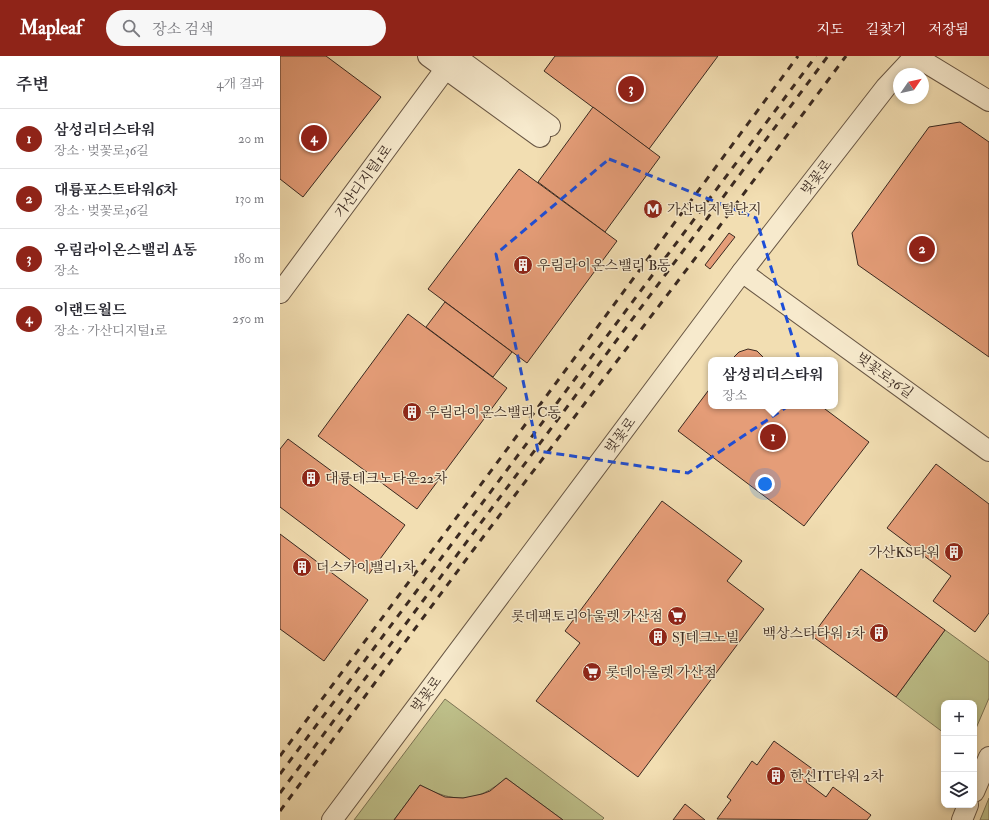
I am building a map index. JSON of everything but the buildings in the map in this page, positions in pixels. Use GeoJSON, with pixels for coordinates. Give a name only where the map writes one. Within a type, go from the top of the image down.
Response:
{"type":"FeatureCollection","features":[{"type":"Feature","properties":{"kind":"street"},"geometry":{"type":"LineString","coordinates":[[428,56],[450,62],[545,131]]}},
{"type":"Feature","properties":{"kind":"street"},"geometry":{"type":"LineString","coordinates":[[915,56],[989,101]]}},
{"type":"Feature","properties":{"kind":"street","name":"벚꽃로"},"geometry":{"type":"LineString","coordinates":[[332,820],[742,272],[886,88],[915,56]]}},
{"type":"Feature","properties":{"kind":"street","name":"가산디지털1로"},"geometry":{"type":"LineString","coordinates":[[280,292],[450,62]]}},
{"type":"Feature","properties":{"kind":"street","name":"벚꽃로36길"},"geometry":{"type":"LineString","coordinates":[[742,272],[989,451]]}},
{"type":"Feature","properties":{"kind":"street"},"geometry":{"type":"LineString","coordinates":[[977,785],[989,757]]}},
{"type":"Feature","properties":{"kind":"street"},"geometry":{"type":"LineString","coordinates":[[962,820],[967,808]]}},
{"type":"Feature","properties":{"kind":"highlighted area"},"geometry":{"type":"Polygon","coordinates":[[[609,159],[756,218],[809,392],[688,473],[538,451],[496,254],[609,159]]]}},
{"type":"Feature","properties":{"kind":"green space"},"geometry":{"type":"Polygon","coordinates":[[[945,630],[989,662],[989,698],[977,726],[977,700],[941,700],[941,731],[896,697],[945,630]]]}},
{"type":"Feature","properties":{"kind":"green space"},"geometry":{"type":"Polygon","coordinates":[[[445,699],[604,818],[602,820],[563,820],[506,778],[485,793],[464,798],[454,798],[443,795],[420,785],[394,820],[354,820],[445,699]]]}},
{"type":"Feature","properties":{"kind":"green space"},"geometry":{"type":"Polygon","coordinates":[[[989,798],[989,820],[980,820],[989,798]]]}},
{"type":"Feature","properties":{"kind":"railway"},"geometry":{"type":"LineString","coordinates":[[280,756],[798,56]]}},
{"type":"Feature","properties":{"kind":"railway"},"geometry":{"type":"LineString","coordinates":[[280,774],[816,56]]}},
{"type":"Feature","properties":{"kind":"railway"},"geometry":{"type":"LineString","coordinates":[[280,793],[828,56]]}},
{"type":"Feature","properties":{"kind":"railway"},"geometry":{"type":"LineString","coordinates":[[280,811],[474,549],[719,227],[846,56]]}},
{"type":"Feature","properties":{"kind":"place","name":"우림라이온스밸리 A동"},"geometry":{"type":"Point","coordinates":[631,89]}},
{"type":"Feature","properties":{"kind":"place","name":"이랜드월드"},"geometry":{"type":"Point","coordinates":[314,138]}},
{"type":"Feature","properties":{"kind":"place","name":"가산디지털단지"},"geometry":{"type":"Point","coordinates":[653,209]}},
{"type":"Feature","properties":{"kind":"place","name":"대륭포스트타워6차"},"geometry":{"type":"Point","coordinates":[922,249]}},
{"type":"Feature","properties":{"kind":"place","name":"우림라이온스밸리 B동"},"geometry":{"type":"Point","coordinates":[523,265]}},
{"type":"Feature","properties":{"kind":"place","name":"우림라이온스밸리 C동"},"geometry":{"type":"Point","coordinates":[412,412]}},
{"type":"Feature","properties":{"kind":"place","name":"삼성리더스타워"},"geometry":{"type":"Point","coordinates":[773,437]}},
{"type":"Feature","properties":{"kind":"place","name":"대륭테크노타운22차"},"geometry":{"type":"Point","coordinates":[311,478]}},
{"type":"Feature","properties":{"kind":"place","name":"가산KS타워"},"geometry":{"type":"Point","coordinates":[954,552]}},
{"type":"Feature","properties":{"kind":"place","name":"더스카이밸리1차"},"geometry":{"type":"Point","coordinates":[302,567]}},
{"type":"Feature","properties":{"kind":"place","name":"롯데팩토리아울렛 가산점"},"geometry":{"type":"Point","coordinates":[677,616]}},
{"type":"Feature","properties":{"kind":"place","name":"백상스타타워 1차"},"geometry":{"type":"Point","coordinates":[879,633]}},
{"type":"Feature","properties":{"kind":"place","name":"SJ테크노빌"},"geometry":{"type":"Point","coordinates":[658,637]}},
{"type":"Feature","properties":{"kind":"place","name":"롯데아울렛 가산점"},"geometry":{"type":"Point","coordinates":[592,672]}},
{"type":"Feature","properties":{"kind":"place","name":"한신IT타워 2차"},"geometry":{"type":"Point","coordinates":[776,776]}}]}
